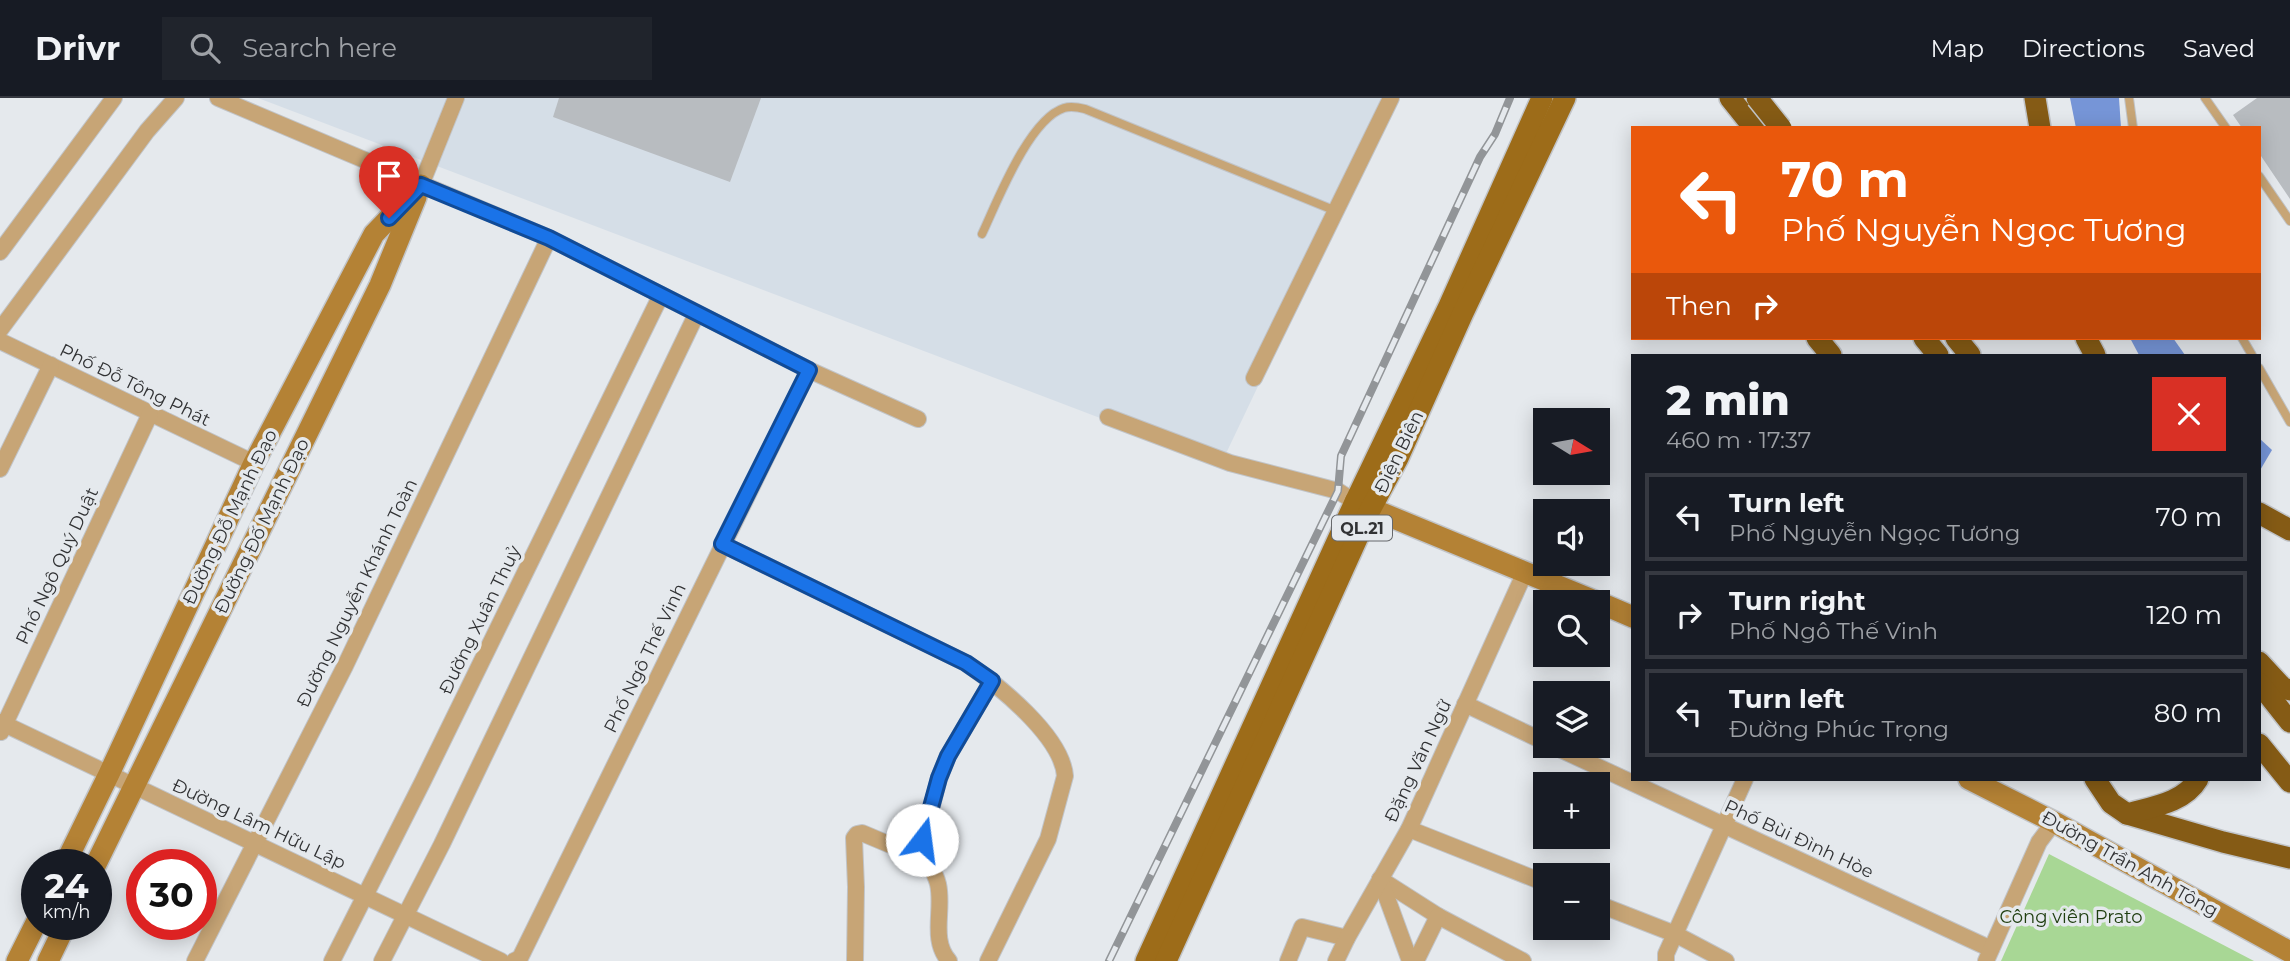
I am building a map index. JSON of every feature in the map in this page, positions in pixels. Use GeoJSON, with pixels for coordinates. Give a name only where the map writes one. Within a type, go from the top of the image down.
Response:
{"type":"FeatureCollection","features":[{"type":"Feature","properties":{"kind":"highway"},"geometry":{"type":"LineString","coordinates":[[1730,98],[1752,126]]}},
{"type":"Feature","properties":{"kind":"highway"},"geometry":{"type":"LineString","coordinates":[[1757,98],[1780,126]]}},
{"type":"Feature","properties":{"kind":"highway"},"geometry":{"type":"LineString","coordinates":[[1764,126],[1773,98]]}},
{"type":"Feature","properties":{"kind":"highway"},"geometry":{"type":"LineString","coordinates":[[2035,98],[2040,126]]}},
{"type":"Feature","properties":{"kind":"highway"},"geometry":{"type":"LineString","coordinates":[[1819,340],[1830,354]]}},
{"type":"Feature","properties":{"kind":"highway"},"geometry":{"type":"LineString","coordinates":[[1926,340],[1937,354]]}},
{"type":"Feature","properties":{"kind":"highway"},"geometry":{"type":"LineString","coordinates":[[1958,340],[1969,354]]}},
{"type":"Feature","properties":{"kind":"highway"},"geometry":{"type":"LineString","coordinates":[[2261,514],[2290,530]]}},
{"type":"Feature","properties":{"kind":"highway"},"geometry":{"type":"LineString","coordinates":[[2261,664],[2283,688],[2290,690]]}},
{"type":"Feature","properties":{"kind":"highway"},"geometry":{"type":"LineString","coordinates":[[2261,686],[2290,722]]}},
{"type":"Feature","properties":{"kind":"highway"},"geometry":{"type":"LineString","coordinates":[[2261,746],[2290,782]]}},
{"type":"Feature","properties":{"kind":"highway"},"geometry":{"type":"LineString","coordinates":[[2096,781],[2111,803],[2127,814],[2290,858]]}},
{"type":"Feature","properties":{"kind":"highway"},"geometry":{"type":"LineString","coordinates":[[2127,814],[2172,801],[2193,788],[2197,781]]}},
{"type":"Feature","properties":{"kind":"main road","name":"Điện Biên"},"geometry":{"type":"LineString","coordinates":[[1166,961],[1449,306],[1542,98]]}},
{"type":"Feature","properties":{"kind":"main road","name":"Điện Biên"},"geometry":{"type":"LineString","coordinates":[[1146,961],[1363,506],[1398,458],[1564,98]]}},
{"type":"Feature","properties":{"kind":"street"},"geometry":{"type":"LineString","coordinates":[[0,252],[114,98]]}},
{"type":"Feature","properties":{"kind":"street"},"geometry":{"type":"LineString","coordinates":[[0,330],[147,131],[176,98]]}},
{"type":"Feature","properties":{"kind":"street"},"geometry":{"type":"LineString","coordinates":[[218,98],[549,238],[809,370],[918,419]]}},
{"type":"Feature","properties":{"kind":"street"},"geometry":{"type":"LineString","coordinates":[[421,185],[456,98]]}},
{"type":"Feature","properties":{"kind":"street"},"geometry":{"type":"LineString","coordinates":[[1254,378],[1391,98]]}},
{"type":"Feature","properties":{"kind":"street","name":"Đường Đỗ Mạnh Đạo"},"geometry":{"type":"LineString","coordinates":[[72,849],[254,463],[374,234],[421,185]]}},
{"type":"Feature","properties":{"kind":"street","name":"Đường Đố Mạnh Đạo"},"geometry":{"type":"LineString","coordinates":[[104,849],[380,285],[421,185]]}},
{"type":"Feature","properties":{"kind":"street","name":"Đường Nguyễn Khánh Toàn"},"geometry":{"type":"LineString","coordinates":[[195,961],[345,666],[549,238]]}},
{"type":"Feature","properties":{"kind":"street","name":"Đường Xuân Thuỷ"},"geometry":{"type":"LineString","coordinates":[[332,961],[661,295]]}},
{"type":"Feature","properties":{"kind":"street"},"geometry":{"type":"LineString","coordinates":[[382,961],[442,844],[697,313]]}},
{"type":"Feature","properties":{"kind":"street","name":"Phố Đỗ Tông Phát"},"geometry":{"type":"LineString","coordinates":[[0,341],[254,463]]}},
{"type":"Feature","properties":{"kind":"street"},"geometry":{"type":"LineString","coordinates":[[0,469],[51,365]]}},
{"type":"Feature","properties":{"kind":"street","name":"Phố Ngô Thế Vinh"},"geometry":{"type":"LineString","coordinates":[[514,961],[520,958],[809,370]]}},
{"type":"Feature","properties":{"kind":"street","name":"Phố Ngô Quý Duật"},"geometry":{"type":"LineString","coordinates":[[1,727],[150,414]]}},
{"type":"Feature","properties":{"kind":"street"},"geometry":{"type":"LineString","coordinates":[[1108,417],[1230,463],[1338,491],[1363,506],[1568,590]]}},
{"type":"Feature","properties":{"kind":"street"},"geometry":{"type":"LineString","coordinates":[[722,544],[966,663],[992,681],[1026,712],[1058,753],[1065,776],[1048,839],[988,961]]}},
{"type":"Feature","properties":{"kind":"street","name":"Đặng Văn Ngữ"},"geometry":{"type":"LineString","coordinates":[[1336,961],[1409,829],[1525,572]]}},
{"type":"Feature","properties":{"kind":"street"},"geometry":{"type":"LineString","coordinates":[[1610,607],[1631,616]]}},
{"type":"Feature","properties":{"kind":"street"},"geometry":{"type":"LineString","coordinates":[[949,961],[938,939],[939,886],[921,848],[939,778],[948,756],[992,681]]}},
{"type":"Feature","properties":{"kind":"street"},"geometry":{"type":"LineString","coordinates":[[1465,704],[1533,736]]}},
{"type":"Feature","properties":{"kind":"street","name":"Đường Lâm Hữu Lập"},"geometry":{"type":"LineString","coordinates":[[1,727],[135,786],[501,961]]}},
{"type":"Feature","properties":{"kind":"street","name":"Phố Bùi Đình Hòe"},"geometry":{"type":"LineString","coordinates":[[1579,758],[1725,825],[1988,955]]}},
{"type":"Feature","properties":{"kind":"street"},"geometry":{"type":"LineString","coordinates":[[1666,961],[1666,954],[1744,781]]}},
{"type":"Feature","properties":{"kind":"street","name":"Đường Trần Anh Tông"},"geometry":{"type":"LineString","coordinates":[[1973,781],[2054,822],[2290,952]]}},
{"type":"Feature","properties":{"kind":"street"},"geometry":{"type":"LineString","coordinates":[[1988,955],[2039,842],[2054,822]]}},
{"type":"Feature","properties":{"kind":"street"},"geometry":{"type":"LineString","coordinates":[[1409,829],[1533,878]]}},
{"type":"Feature","properties":{"kind":"street"},"geometry":{"type":"LineString","coordinates":[[855,961],[854,838],[857,834],[868,834],[893,846],[921,848]]}},
{"type":"Feature","properties":{"kind":"street"},"geometry":{"type":"LineString","coordinates":[[1380,879],[1438,916],[1523,961]]}},
{"type":"Feature","properties":{"kind":"street"},"geometry":{"type":"LineString","coordinates":[[1380,879],[1410,961]]}},
{"type":"Feature","properties":{"kind":"street"},"geometry":{"type":"LineString","coordinates":[[1610,909],[1675,934],[1726,961]]}},
{"type":"Feature","properties":{"kind":"street"},"geometry":{"type":"LineString","coordinates":[[1416,961],[1438,916]]}},
{"type":"Feature","properties":{"kind":"street"},"geometry":{"type":"LineString","coordinates":[[1288,961],[1303,927],[1347,938]]}},
{"type":"Feature","properties":{"kind":"street"},"geometry":{"type":"LineString","coordinates":[[17,961],[28,940]]}},
{"type":"Feature","properties":{"kind":"street"},"geometry":{"type":"LineString","coordinates":[[48,961],[58,940]]}},
{"type":"Feature","properties":{"kind":"lane"},"geometry":{"type":"LineString","coordinates":[[2129,98],[2133,126]]}},
{"type":"Feature","properties":{"kind":"lane"},"geometry":{"type":"LineString","coordinates":[[2205,98],[2225,126]]}},
{"type":"Feature","properties":{"kind":"lane"},"geometry":{"type":"LineString","coordinates":[[982,234],[1016,163],[1039,127],[1062,109],[1074,106],[1336,211]]}},
{"type":"Feature","properties":{"kind":"lane"},"geometry":{"type":"LineString","coordinates":[[2261,179],[2290,221]]}},
{"type":"Feature","properties":{"kind":"lane"},"geometry":{"type":"LineString","coordinates":[[2261,371],[2290,420]]}},
{"type":"Feature","properties":{"kind":"shaded area"},"geometry":{"type":"Polygon","coordinates":[[[258,98],[1395,98],[1221,464],[258,98]]]}},
{"type":"Feature","properties":{"kind":"green space","name":"Công viên Prato"},"geometry":{"type":"Polygon","coordinates":[[[2049,854],[2254,961],[2001,961],[2049,854]]]}},
{"type":"Feature","properties":{"kind":"water"},"geometry":{"type":"Polygon","coordinates":[[[2070,98],[2119,98],[2121,126],[2076,126],[2070,98]]]}},
{"type":"Feature","properties":{"kind":"water"},"geometry":{"type":"Polygon","coordinates":[[[2131,340],[2174,340],[2184,354],[2138,354],[2131,340]]]}},
{"type":"Feature","properties":{"kind":"water"},"geometry":{"type":"Polygon","coordinates":[[[2261,440],[2272,450],[2261,469],[2261,440]]]}},
{"type":"Feature","properties":{"kind":"building"},"geometry":{"type":"Polygon","coordinates":[[[559,98],[761,98],[730,182],[553,117],[559,98]]]}},
{"type":"Feature","properties":{"kind":"building"},"geometry":{"type":"Polygon","coordinates":[[[2257,98],[2290,98],[2290,199],[2261,156],[2261,126],[2241,126],[2233,115],[2257,98]]]}},
{"type":"Feature","properties":{"kind":"railway"},"geometry":{"type":"LineString","coordinates":[[1109,961],[1338,491],[1341,456],[1510,98]]}},
{"type":"Feature","properties":{"kind":"route"},"geometry":{"type":"LineString","coordinates":[[389,218],[421,185],[549,238],[809,370],[722,544],[966,663],[992,681],[948,756],[922,840]]}}]}
